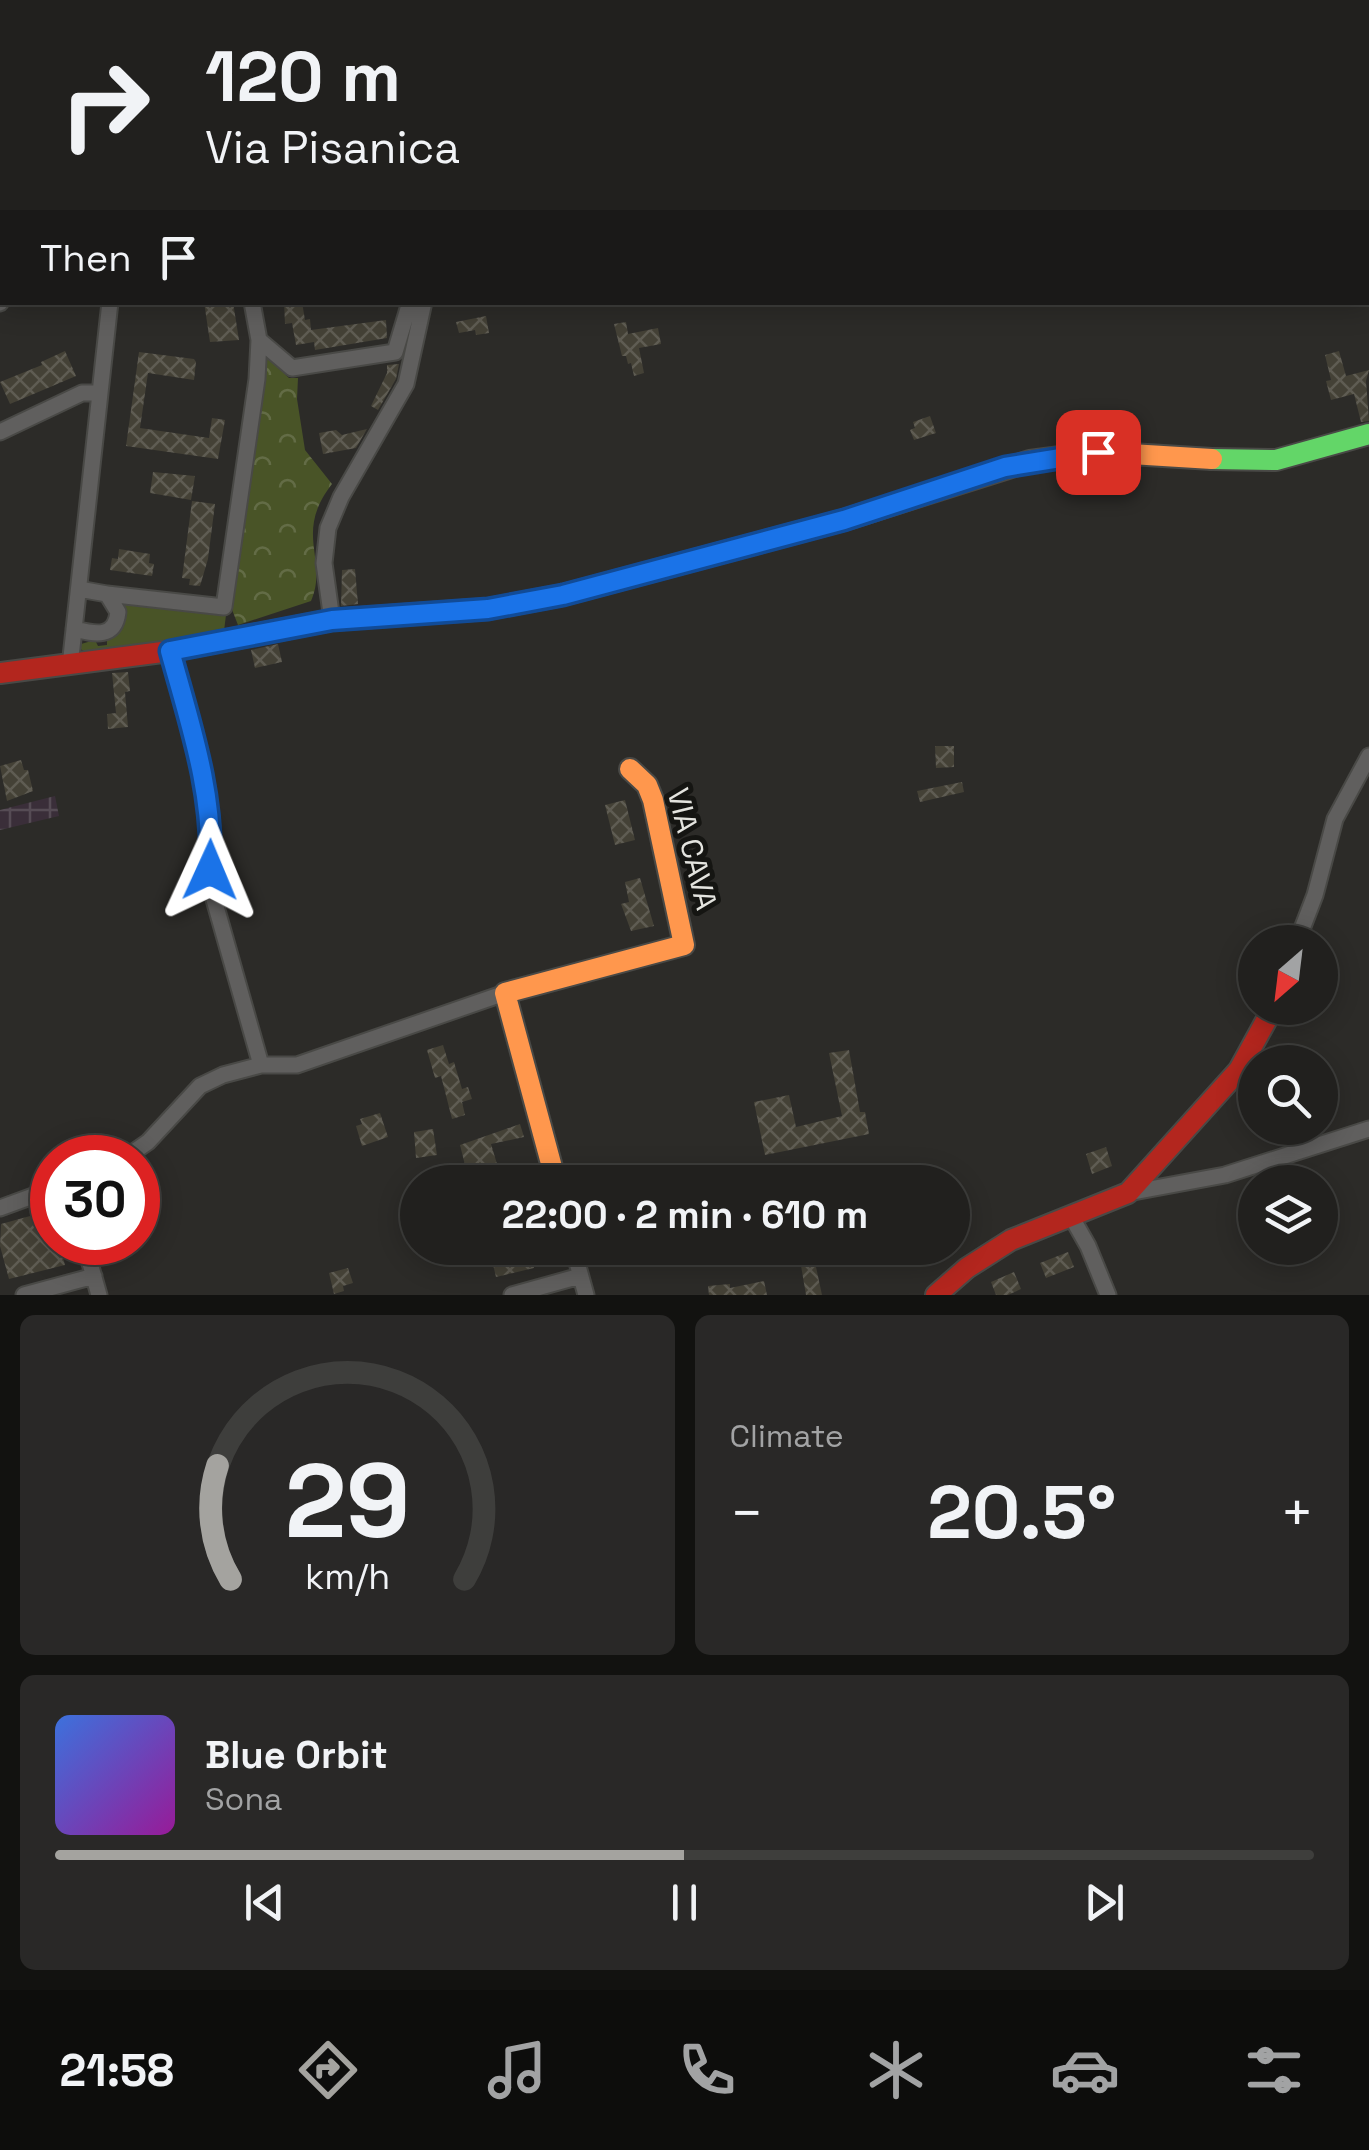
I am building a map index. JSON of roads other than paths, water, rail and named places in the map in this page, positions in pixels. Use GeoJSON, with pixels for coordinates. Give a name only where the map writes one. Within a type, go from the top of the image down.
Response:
{"type":"FeatureCollection","features":[{"type":"Feature","properties":{"kind":"street"},"geometry":{"type":"LineString","coordinates":[[70,666],[110,305]]}},
{"type":"Feature","properties":{"kind":"street"},"geometry":{"type":"LineString","coordinates":[[79,589],[224,608],[257,379],[259,340],[253,305]]}},
{"type":"Feature","properties":{"kind":"street"},"geometry":{"type":"LineString","coordinates":[[259,340],[292,368],[396,352],[409,305]]}},
{"type":"Feature","properties":{"kind":"street"},"geometry":{"type":"LineString","coordinates":[[332,620],[324,562],[328,528],[341,497],[406,384],[423,305]]}},
{"type":"Feature","properties":{"kind":"street"},"geometry":{"type":"LineString","coordinates":[[0,432],[82,394],[100,392]]}},
{"type":"Feature","properties":{"kind":"street"},"geometry":{"type":"LineString","coordinates":[[0,673],[170,651],[332,620],[488,609],[563,595],[844,520],[1030,461],[1098,452],[1253,462],[1276,460],[1369,434]]}},
{"type":"Feature","properties":{"kind":"street"},"geometry":{"type":"LineString","coordinates":[[74,629],[102,634],[115,627],[118,612],[108,594]]}},
{"type":"Feature","properties":{"kind":"street"},"geometry":{"type":"LineString","coordinates":[[170,651],[207,788],[212,826],[212,896],[261,1065]]}},
{"type":"Feature","properties":{"kind":"street"},"geometry":{"type":"LineString","coordinates":[[1304,925],[1335,819],[1369,756]]}},
{"type":"Feature","properties":{"kind":"street","name":"VIA CAVA"},"geometry":{"type":"LineString","coordinates":[[154,1135],[200,1086],[223,1075],[261,1065],[297,1065],[506,993],[684,945],[653,800],[647,785],[630,769]]}},
{"type":"Feature","properties":{"kind":"street"},"geometry":{"type":"LineString","coordinates":[[506,993],[552,1165]]}},
{"type":"Feature","properties":{"kind":"street"},"geometry":{"type":"LineString","coordinates":[[1128,1194],[1239,1070],[1264,1025]]}},
{"type":"Feature","properties":{"kind":"street"},"geometry":{"type":"LineString","coordinates":[[936,1295],[1001,1246],[1128,1194],[1225,1175],[1369,1130]]}},
{"type":"Feature","properties":{"kind":"street"},"geometry":{"type":"LineString","coordinates":[[0,1208],[30,1197]]}},
{"type":"Feature","properties":{"kind":"street"},"geometry":{"type":"LineString","coordinates":[[1071,1216],[1108,1295]]}},
{"type":"Feature","properties":{"kind":"street"},"geometry":{"type":"LineString","coordinates":[[91,1265],[99,1295]]}},
{"type":"Feature","properties":{"kind":"street"},"geometry":{"type":"LineString","coordinates":[[577,1265],[586,1295]]}},
{"type":"Feature","properties":{"kind":"street"},"geometry":{"type":"LineString","coordinates":[[24,1295],[94,1276]]}},
{"type":"Feature","properties":{"kind":"street"},"geometry":{"type":"LineString","coordinates":[[512,1295],[580,1276]]}}]}
